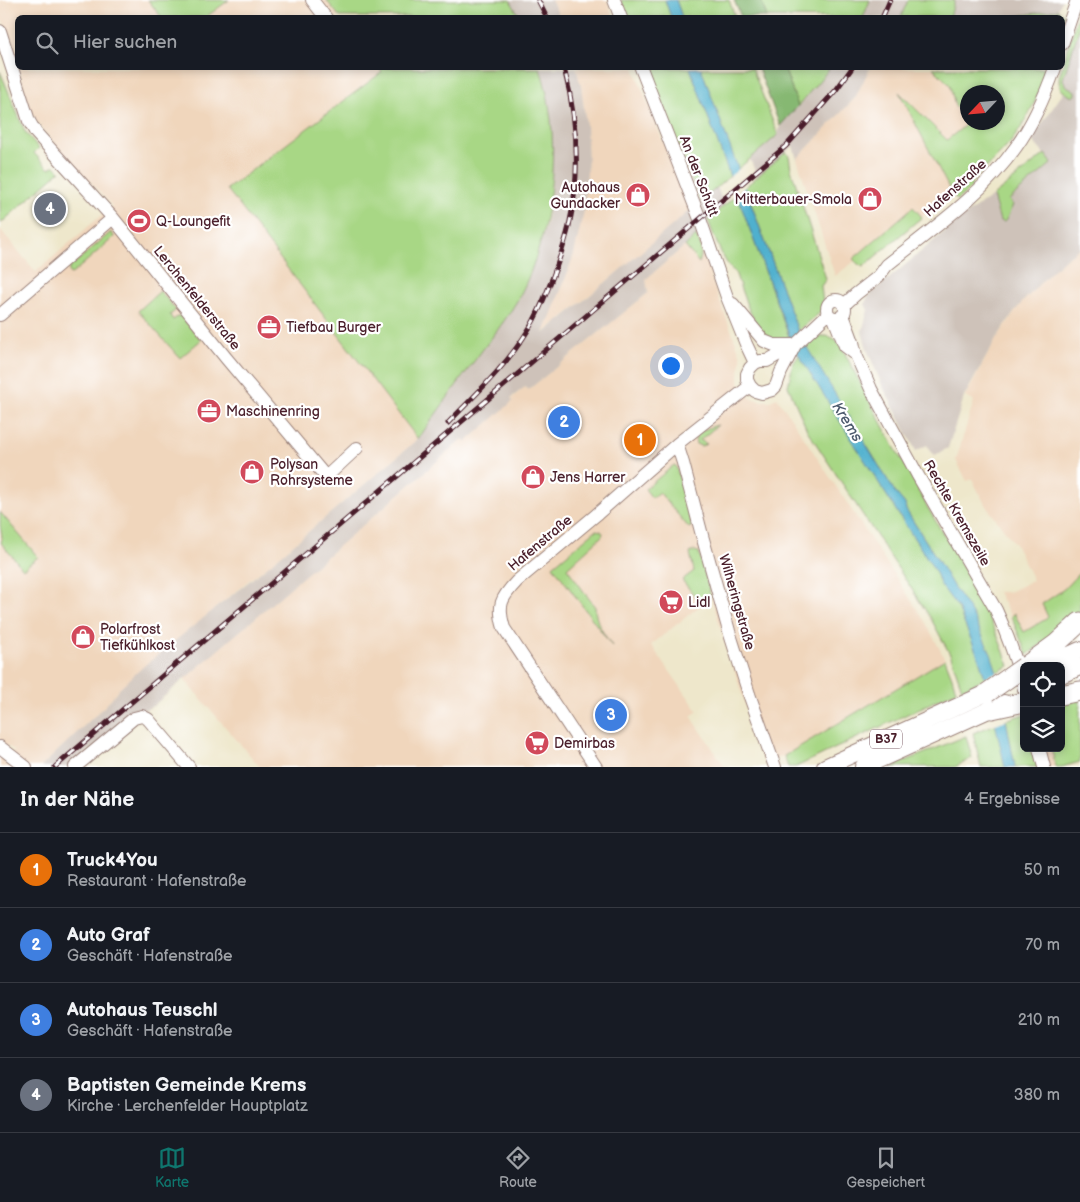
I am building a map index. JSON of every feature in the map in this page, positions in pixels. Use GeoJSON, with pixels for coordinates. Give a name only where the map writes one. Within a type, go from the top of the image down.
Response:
{"type":"FeatureCollection","features":[{"type":"Feature","properties":{"kind":"highway"},"geometry":{"type":"LineString","coordinates":[[1035,662],[1080,622]]}},
{"type":"Feature","properties":{"kind":"highway"},"geometry":{"type":"LineString","coordinates":[[989,701],[1020,674]]}},
{"type":"Feature","properties":{"kind":"highway"},"geometry":{"type":"LineString","coordinates":[[1065,694],[1080,691]]}},
{"type":"Feature","properties":{"kind":"highway"},"geometry":{"type":"LineString","coordinates":[[989,701],[1020,702]]}},
{"type":"Feature","properties":{"kind":"main road"},"geometry":{"type":"LineString","coordinates":[[1041,662],[1080,650]]}},
{"type":"Feature","properties":{"kind":"main road"},"geometry":{"type":"LineString","coordinates":[[1065,674],[1080,667]]}},
{"type":"Feature","properties":{"kind":"main road","name":"B37"},"geometry":{"type":"LineString","coordinates":[[825,767],[947,711],[1020,694]]}},
{"type":"Feature","properties":{"kind":"main road","name":"B37"},"geometry":{"type":"LineString","coordinates":[[863,767],[951,727],[989,701]]}},
{"type":"Feature","properties":{"kind":"street"},"geometry":{"type":"LineString","coordinates":[[312,0],[324,15]]}},
{"type":"Feature","properties":{"kind":"street"},"geometry":{"type":"LineString","coordinates":[[614,0],[620,15]]}},
{"type":"Feature","properties":{"kind":"street"},"geometry":{"type":"LineString","coordinates":[[1065,35],[1076,0]]}},
{"type":"Feature","properties":{"kind":"street"},"geometry":{"type":"LineString","coordinates":[[0,31],[28,121],[36,133],[113,218],[0,315]]}},
{"type":"Feature","properties":{"kind":"street","name":"An der Schütt"},"geometry":{"type":"LineString","coordinates":[[642,70],[700,219],[743,339],[765,360]]}},
{"type":"Feature","properties":{"kind":"street","name":"Hafenstraße"},"geometry":{"type":"LineString","coordinates":[[765,360],[795,345],[879,276],[886,265],[983,186],[1017,146],[1033,120],[1054,70]]}},
{"type":"Feature","properties":{"kind":"street","name":"Lerchenfelderstraße"},"geometry":{"type":"LineString","coordinates":[[113,218],[326,478],[357,448]]}},
{"type":"Feature","properties":{"kind":"street","name":"An der Schütt"},"geometry":{"type":"LineString","coordinates":[[727,297],[760,338],[768,344],[795,345]]}},
{"type":"Feature","properties":{"kind":"street","name":"Rechte Kremszeile"},"geometry":{"type":"LineString","coordinates":[[835,312],[845,346],[856,355],[917,474],[996,610],[1020,674]]}},
{"type":"Feature","properties":{"kind":"street","name":"Hafenstraße"},"geometry":{"type":"LineString","coordinates":[[596,767],[504,628],[500,616],[501,602],[517,581],[677,444],[750,386],[755,391],[762,393],[776,386],[795,345]]}},
{"type":"Feature","properties":{"kind":"street"},"geometry":{"type":"LineString","coordinates":[[750,386],[747,374],[750,368],[765,360],[774,365],[780,375]]}},
{"type":"Feature","properties":{"kind":"street","name":"Wilheringstraße"},"geometry":{"type":"LineString","coordinates":[[677,444],[729,631],[775,767]]}},
{"type":"Feature","properties":{"kind":"street"},"geometry":{"type":"LineString","coordinates":[[75,767],[134,718],[142,716],[148,719],[190,767]]}},
{"type":"Feature","properties":{"kind":"street"},"geometry":{"type":"LineString","coordinates":[[0,747],[26,767]]}},
{"type":"Feature","properties":{"kind":"street"},"geometry":{"type":"LineString","coordinates":[[1040,752],[1044,767]]}},
{"type":"Feature","properties":{"kind":"shaded area"},"geometry":{"type":"Polygon","coordinates":[[[0,0],[326,0],[338,15],[15,15],[15,50],[8,30],[0,17],[0,0]]]}},
{"type":"Feature","properties":{"kind":"shaded area"},"geometry":{"type":"Polygon","coordinates":[[[510,0],[551,0],[559,15],[519,15],[510,0]]]}},
{"type":"Feature","properties":{"kind":"shaded area"},"geometry":{"type":"Polygon","coordinates":[[[551,0],[607,0],[613,15],[559,15],[551,0]]]}},
{"type":"Feature","properties":{"kind":"shaded area"},"geometry":{"type":"Polygon","coordinates":[[[870,0],[908,0],[902,15],[864,15],[870,0]]]}},
{"type":"Feature","properties":{"kind":"shaded area"},"geometry":{"type":"Polygon","coordinates":[[[955,0],[1062,0],[1058,10],[1023,15],[951,15],[955,0]]]}},
{"type":"Feature","properties":{"kind":"shaded area"},"geometry":{"type":"Polygon","coordinates":[[[1080,26],[1080,248],[1044,279],[1019,306],[1006,324],[964,397],[948,448],[935,455],[927,445],[916,451],[882,385],[868,352],[862,332],[868,310],[865,304],[867,298],[962,217],[993,196],[1044,154],[1031,139],[1064,92],[1072,97],[1075,91],[1065,85],[1063,79],[1080,26]]]}},
{"type":"Feature","properties":{"kind":"shaded area"},"geometry":{"type":"Polygon","coordinates":[[[20,70],[381,70],[227,189],[418,439],[120,688],[106,705],[41,767],[0,767],[0,758],[15,751],[0,741],[0,528],[2,539],[23,569],[38,556],[0,512],[0,229],[36,272],[112,206],[42,129],[28,104],[20,70]]]}},
{"type":"Feature","properties":{"kind":"shaded area"},"geometry":{"type":"Polygon","coordinates":[[[541,70],[577,70],[581,86],[586,124],[588,159],[584,211],[574,254],[544,333],[717,187],[724,205],[709,219],[699,234],[646,279],[648,293],[528,390],[525,387],[511,398],[513,401],[466,442],[463,439],[153,706],[132,716],[70,767],[41,767],[145,665],[268,566],[418,439],[490,340],[526,284],[547,221],[552,181],[552,140],[550,108],[541,70]]]}},
{"type":"Feature","properties":{"kind":"shaded area"},"geometry":{"type":"Polygon","coordinates":[[[577,70],[635,70],[690,211],[543,333],[563,285],[584,211],[588,159],[581,86],[577,70]]]}},
{"type":"Feature","properties":{"kind":"shaded area"},"geometry":{"type":"Polygon","coordinates":[[[828,70],[869,70],[855,98],[797,159],[793,146],[757,176],[750,159],[778,135],[780,126],[828,70]]]}},
{"type":"Feature","properties":{"kind":"shaded area"},"geometry":{"type":"Polygon","coordinates":[[[869,70],[935,70],[950,85],[955,106],[960,113],[960,130],[947,141],[901,94],[953,196],[946,197],[935,205],[863,267],[855,261],[835,276],[797,159],[855,98],[869,70]]]}},
{"type":"Feature","properties":{"kind":"shaded area"},"geometry":{"type":"Polygon","coordinates":[[[699,234],[713,283],[741,356],[739,382],[744,392],[752,399],[762,401],[771,401],[777,397],[925,621],[945,659],[784,756],[764,763],[711,597],[651,645],[698,711],[691,716],[725,767],[260,767],[184,679],[463,439],[466,442],[525,387],[528,390],[648,293],[646,279],[699,234]]]}},
{"type":"Feature","properties":{"kind":"shaded area"},"geometry":{"type":"Polygon","coordinates":[[[1080,248],[1080,587],[1065,606],[1021,638],[998,592],[1009,592],[1033,580],[1015,544],[986,506],[972,479],[967,481],[956,460],[974,401],[965,397],[995,341],[1019,306],[1065,259],[1080,248]]]}},
{"type":"Feature","properties":{"kind":"shaded area"},"geometry":{"type":"Polygon","coordinates":[[[1034,752],[1052,752],[1056,767],[1038,767],[1034,752]]]}},
{"type":"Feature","properties":{"kind":"green space"},"geometry":{"type":"Polygon","coordinates":[[[148,0],[229,0],[209,15],[160,15],[148,0]]]}},
{"type":"Feature","properties":{"kind":"green space"},"geometry":{"type":"Polygon","coordinates":[[[326,0],[510,0],[519,15],[338,15],[326,0]]]}},
{"type":"Feature","properties":{"kind":"green space"},"geometry":{"type":"Polygon","coordinates":[[[621,0],[665,0],[670,15],[627,15],[621,0]]]}},
{"type":"Feature","properties":{"kind":"green space"},"geometry":{"type":"Polygon","coordinates":[[[676,0],[729,0],[734,15],[681,15],[676,0]]]}},
{"type":"Feature","properties":{"kind":"green space"},"geometry":{"type":"Polygon","coordinates":[[[734,0],[761,0],[766,15],[740,15],[734,0]]]}},
{"type":"Feature","properties":{"kind":"green space"},"geometry":{"type":"Polygon","coordinates":[[[761,0],[870,0],[864,15],[766,15],[761,0]]]}},
{"type":"Feature","properties":{"kind":"green space"},"geometry":{"type":"Polygon","coordinates":[[[908,0],[955,0],[951,15],[902,15],[908,0]]]}},
{"type":"Feature","properties":{"kind":"green space"},"geometry":{"type":"Polygon","coordinates":[[[1080,8],[1080,26],[1063,79],[1065,85],[1075,91],[1075,95],[1072,97],[1065,93],[1059,85],[1061,70],[1065,70],[1065,57],[1080,8]]]}},
{"type":"Feature","properties":{"kind":"green space"},"geometry":{"type":"Polygon","coordinates":[[[1058,10],[1064,15],[1023,15],[1058,10]]]}},
{"type":"Feature","properties":{"kind":"green space"},"geometry":{"type":"Polygon","coordinates":[[[380,70],[541,70],[547,93],[551,120],[553,148],[549,204],[536,258],[526,283],[504,321],[418,439],[227,189],[382,72],[380,70]]]}},
{"type":"Feature","properties":{"kind":"green space"},"geometry":{"type":"Polygon","coordinates":[[[649,70],[691,70],[730,176],[700,202],[649,70]]]}},
{"type":"Feature","properties":{"kind":"green space"},"geometry":{"type":"Polygon","coordinates":[[[702,70],[753,70],[778,135],[738,169],[702,70]]]}},
{"type":"Feature","properties":{"kind":"green space"},"geometry":{"type":"Polygon","coordinates":[[[759,70],[785,70],[798,106],[780,126],[759,70]]]}},
{"type":"Feature","properties":{"kind":"green space"},"geometry":{"type":"Polygon","coordinates":[[[785,70],[828,70],[798,106],[785,70]]]}},
{"type":"Feature","properties":{"kind":"green space"},"geometry":{"type":"Polygon","coordinates":[[[935,70],[1047,70],[1032,107],[1016,135],[972,182],[971,188],[957,200],[953,196],[899,92],[947,140],[960,129],[1005,130],[1005,85],[960,85],[960,112],[955,106],[950,85],[935,70]]]}},
{"type":"Feature","properties":{"kind":"green space"},"geometry":{"type":"Polygon","coordinates":[[[0,71],[25,132],[39,148],[34,153],[49,169],[54,165],[60,171],[0,224],[0,71]]]}},
{"type":"Feature","properties":{"kind":"green space"},"geometry":{"type":"Polygon","coordinates":[[[786,152],[789,156],[791,169],[826,279],[821,286],[823,310],[798,331],[745,187],[786,152]]]}},
{"type":"Feature","properties":{"kind":"green space"},"geometry":{"type":"Polygon","coordinates":[[[1045,154],[1052,163],[1009,200],[1013,205],[1006,220],[1004,222],[1000,221],[993,196],[1045,154]]]}},
{"type":"Feature","properties":{"kind":"green space"},"geometry":{"type":"Polygon","coordinates":[[[737,194],[789,337],[784,339],[778,340],[770,337],[762,331],[756,322],[745,301],[735,272],[723,256],[708,220],[737,194]]]}},
{"type":"Feature","properties":{"kind":"green space"},"geometry":{"type":"Polygon","coordinates":[[[913,207],[922,217],[863,267],[853,259],[913,207]]]}},
{"type":"Feature","properties":{"kind":"green space"},"geometry":{"type":"Polygon","coordinates":[[[111,232],[114,236],[113,238],[73,273],[69,273],[69,268],[111,232]]]}},
{"type":"Feature","properties":{"kind":"green space"},"geometry":{"type":"Polygon","coordinates":[[[696,236],[701,249],[699,263],[685,246],[696,236]]]}},
{"type":"Feature","properties":{"kind":"green space"},"geometry":{"type":"Polygon","coordinates":[[[160,291],[176,310],[170,315],[173,320],[180,315],[201,340],[180,358],[138,311],[160,291]]]}},
{"type":"Feature","properties":{"kind":"green space"},"geometry":{"type":"Polygon","coordinates":[[[823,336],[834,338],[841,346],[918,491],[982,602],[1009,666],[997,672],[972,614],[806,347],[814,340],[823,336]]]}},
{"type":"Feature","properties":{"kind":"green space"},"geometry":{"type":"Polygon","coordinates":[[[799,355],[929,561],[940,584],[958,608],[985,678],[962,689],[951,656],[930,617],[807,430],[788,386],[793,364],[799,355]]]}},
{"type":"Feature","properties":{"kind":"green space"},"geometry":{"type":"Polygon","coordinates":[[[718,425],[700,440],[707,444],[701,446],[696,444],[695,439],[699,434],[708,428],[718,425]]]}},
{"type":"Feature","properties":{"kind":"green space"},"geometry":{"type":"Polygon","coordinates":[[[674,465],[676,466],[692,526],[689,528],[659,492],[652,498],[645,489],[674,465]]]}},
{"type":"Feature","properties":{"kind":"green space"},"geometry":{"type":"Polygon","coordinates":[[[0,512],[38,557],[23,569],[1,543],[0,512]]]}},
{"type":"Feature","properties":{"kind":"green space"},"geometry":{"type":"Polygon","coordinates":[[[596,530],[603,533],[602,536],[567,568],[595,607],[598,623],[612,646],[553,566],[596,530]]]}},
{"type":"Feature","properties":{"kind":"green space"},"geometry":{"type":"Polygon","coordinates":[[[694,551],[699,552],[711,597],[701,604],[682,580],[694,571],[690,553],[694,551]]]}},
{"type":"Feature","properties":{"kind":"green space"},"geometry":{"type":"Polygon","coordinates":[[[1080,572],[1080,614],[1027,655],[1011,616],[1014,613],[1024,632],[1046,619],[1048,617],[1042,604],[1064,589],[1080,572]]]}},
{"type":"Feature","properties":{"kind":"green space"},"geometry":{"type":"Polygon","coordinates":[[[945,659],[956,691],[796,767],[788,767],[784,756],[945,659]]]}},
{"type":"Feature","properties":{"kind":"green space"},"geometry":{"type":"Polygon","coordinates":[[[1080,697],[1080,762],[1056,767],[1052,752],[1065,752],[1065,701],[1080,697]]]}},
{"type":"Feature","properties":{"kind":"green space"},"geometry":{"type":"Polygon","coordinates":[[[1020,715],[1020,752],[1034,752],[1038,767],[1015,767],[1006,720],[1020,715]]]}},
{"type":"Feature","properties":{"kind":"green space"},"geometry":{"type":"Polygon","coordinates":[[[996,724],[1005,767],[981,767],[973,733],[996,724]]]}},
{"type":"Feature","properties":{"kind":"green space"},"geometry":{"type":"Polygon","coordinates":[[[966,736],[972,758],[955,767],[891,767],[966,736]]]}},
{"type":"Feature","properties":{"kind":"water"},"geometry":{"type":"Polygon","coordinates":[[[665,0],[676,0],[681,15],[670,15],[665,0]]]}},
{"type":"Feature","properties":{"kind":"water","name":"Krems"},"geometry":{"type":"Polygon","coordinates":[[[691,70],[702,70],[803,341],[972,614],[991,654],[997,672],[1015,767],[1005,767],[985,678],[958,608],[940,584],[929,561],[793,346],[691,70]]]}},
{"type":"Feature","properties":{"kind":"pier"},"geometry":{"type":"Polygon","coordinates":[[[740,168],[747,185],[735,196],[728,178],[740,168]]]}},
{"type":"Feature","properties":{"kind":"pier"},"geometry":{"type":"Polygon","coordinates":[[[999,671],[1009,719],[993,725],[982,679],[999,671]]]}},
{"type":"Feature","properties":{"kind":"railway"},"geometry":{"type":"LineString","coordinates":[[538,0],[546,15]]}},
{"type":"Feature","properties":{"kind":"railway"},"geometry":{"type":"LineString","coordinates":[[883,15],[890,0]]}},
{"type":"Feature","properties":{"kind":"railway"},"geometry":{"type":"LineString","coordinates":[[448,423],[500,368],[527,332],[545,298],[562,251],[573,206],[576,166],[572,106],[564,70]]}},
{"type":"Feature","properties":{"kind":"railway"},"geometry":{"type":"LineString","coordinates":[[55,767],[786,146],[836,90],[851,70]]}},
{"type":"Feature","properties":{"kind":"place","name":"Autohaus Gundacker"},"geometry":{"type":"Point","coordinates":[638,195]}},
{"type":"Feature","properties":{"kind":"place","name":"Mitterbauer-Smola"},"geometry":{"type":"Point","coordinates":[870,199]}},
{"type":"Feature","properties":{"kind":"place","name":"Baptisten Gemeinde Krems"},"geometry":{"type":"Point","coordinates":[50,209]}},
{"type":"Feature","properties":{"kind":"place","name":"Q-Loungefit"},"geometry":{"type":"Point","coordinates":[139,221]}},
{"type":"Feature","properties":{"kind":"place","name":"Tiefbau Burger"},"geometry":{"type":"Point","coordinates":[269,327]}},
{"type":"Feature","properties":{"kind":"place","name":"Maschinenring"},"geometry":{"type":"Point","coordinates":[209,411]}},
{"type":"Feature","properties":{"kind":"place","name":"Auto Graf"},"geometry":{"type":"Point","coordinates":[564,422]}},
{"type":"Feature","properties":{"kind":"place","name":"Truck4You"},"geometry":{"type":"Point","coordinates":[640,440]}},
{"type":"Feature","properties":{"kind":"place","name":"Polysan Rohrsysteme"},"geometry":{"type":"Point","coordinates":[252,472]}},
{"type":"Feature","properties":{"kind":"place","name":"Jens Harrer"},"geometry":{"type":"Point","coordinates":[533,477]}},
{"type":"Feature","properties":{"kind":"place","name":"Lidl"},"geometry":{"type":"Point","coordinates":[671,602]}},
{"type":"Feature","properties":{"kind":"place","name":"Polarfrost Tiefkühlkost"},"geometry":{"type":"Point","coordinates":[83,637]}},
{"type":"Feature","properties":{"kind":"place","name":"Autohaus Teuschl"},"geometry":{"type":"Point","coordinates":[611,715]}},
{"type":"Feature","properties":{"kind":"place","name":"Demirbas"},"geometry":{"type":"Point","coordinates":[537,743]}}]}
